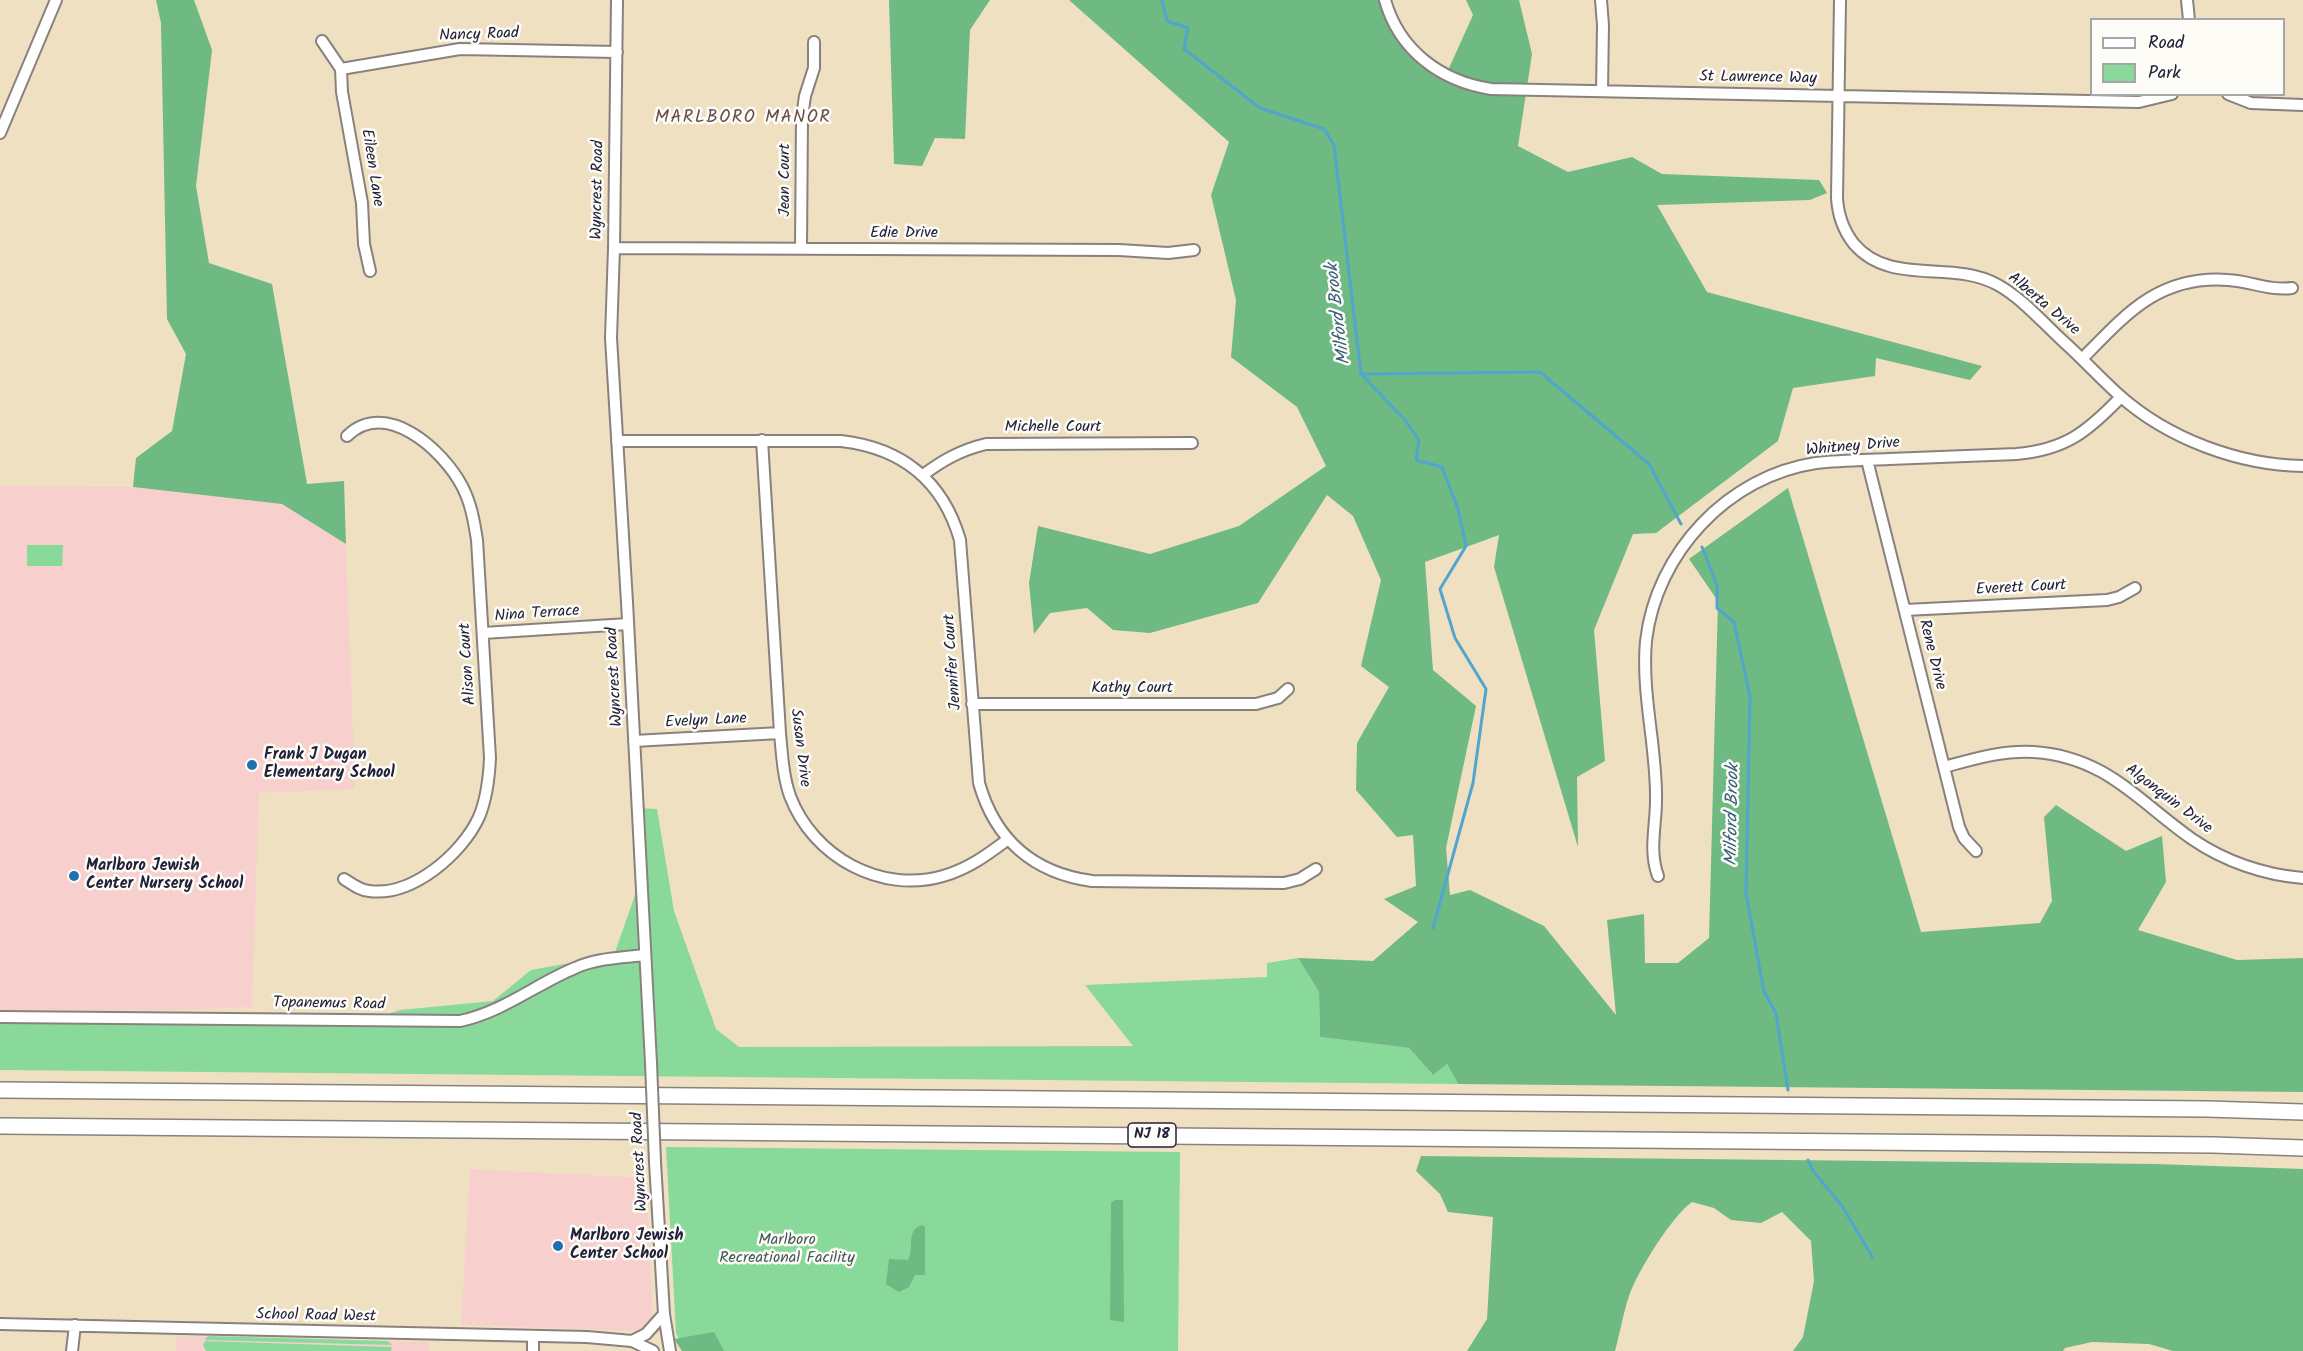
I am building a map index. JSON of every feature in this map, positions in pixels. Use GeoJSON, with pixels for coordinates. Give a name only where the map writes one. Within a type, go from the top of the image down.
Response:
{"type":"FeatureCollection","features":[{"type":"Feature","properties":{"kind":"highway","name":"NJ 18"},"geometry":{"type":"LineString","coordinates":[[0,1090],[2171,1108],[2303,1112]]}},
{"type":"Feature","properties":{"kind":"highway","name":"NJ 18"},"geometry":{"type":"LineString","coordinates":[[0,1126],[2213,1144],[2303,1148]]}},
{"type":"Feature","properties":{"kind":"street"},"geometry":{"type":"LineString","coordinates":[[0,133],[56,0]]}},
{"type":"Feature","properties":{"kind":"street","name":"Wyncrest Road"},"geometry":{"type":"LineString","coordinates":[[617,0],[611,338],[655,1162],[664,1314],[670,1351]]}},
{"type":"Feature","properties":{"kind":"street","name":"St Lawrence Way"},"geometry":{"type":"LineString","coordinates":[[1384,0],[1394,24],[1412,50],[1433,68],[1456,80],[1491,89],[2139,102],[2164,96]]}},
{"type":"Feature","properties":{"kind":"street"},"geometry":{"type":"LineString","coordinates":[[1601,0],[1602,91]]}},
{"type":"Feature","properties":{"kind":"street","name":"Alberta Drive"},"geometry":{"type":"LineString","coordinates":[[1840,0],[1838,209],[1845,231],[1859,250],[1875,262],[1894,268],[1972,274],[1994,283],[2016,298],[2121,397],[2166,427],[2205,446],[2233,455],[2267,463],[2303,466]]}},
{"type":"Feature","properties":{"kind":"street"},"geometry":{"type":"LineString","coordinates":[[2187,0],[2189,18]]}},
{"type":"Feature","properties":{"kind":"street"},"geometry":{"type":"LineString","coordinates":[[322,41],[341,69]]}},
{"type":"Feature","properties":{"kind":"street","name":"Jean Court"},"geometry":{"type":"LineString","coordinates":[[801,248],[802,117],[805,96],[814,68],[814,42]]}},
{"type":"Feature","properties":{"kind":"street","name":"Nancy Road"},"geometry":{"type":"LineString","coordinates":[[341,69],[460,49],[616,52]]}},
{"type":"Feature","properties":{"kind":"street","name":"Eileen Lane"},"geometry":{"type":"LineString","coordinates":[[341,69],[342,92],[362,203],[364,244],[370,271]]}},
{"type":"Feature","properties":{"kind":"street"},"geometry":{"type":"LineString","coordinates":[[2233,96],[2251,103],[2303,105]]}},
{"type":"Feature","properties":{"kind":"street","name":"Edie Drive"},"geometry":{"type":"LineString","coordinates":[[614,248],[1119,250],[1168,253],[1194,250]]}},
{"type":"Feature","properties":{"kind":"street"},"geometry":{"type":"LineString","coordinates":[[2082,358],[2126,314],[2150,296],[2174,286],[2207,280],[2227,280],[2278,290],[2292,288]]}},
{"type":"Feature","properties":{"kind":"street","name":"Whitney Drive"},"geometry":{"type":"LineString","coordinates":[[1658,876],[1653,862],[1656,794],[1645,667],[1649,621],[1661,584],[1675,559],[1697,529],[1729,500],[1752,485],[1782,472],[1810,465],[1867,460],[2016,454],[2045,450],[2064,444],[2083,433],[2121,397]]}},
{"type":"Feature","properties":{"kind":"street","name":"Alison Court"},"geometry":{"type":"LineString","coordinates":[[344,879],[357,888],[384,891],[407,885],[441,865],[459,848],[471,832],[483,805],[489,775],[483,633],[474,520],[467,495],[453,471],[425,442],[409,432],[385,423],[363,424],[347,436]]}},
{"type":"Feature","properties":{"kind":"street","name":"Susan Drive"},"geometry":{"type":"LineString","coordinates":[[762,440],[780,733],[784,774],[798,813],[825,847],[859,870],[896,880],[934,878],[968,867],[1007,840]]}},
{"type":"Feature","properties":{"kind":"street","name":"Jennifer Court"},"geometry":{"type":"LineString","coordinates":[[617,441],[841,441],[886,452],[923,475],[949,511],[960,540],[979,783],[987,808],[1007,840],[1034,862],[1068,877],[1092,881],[1284,883],[1300,879],[1316,869]]}},
{"type":"Feature","properties":{"kind":"street","name":"Michelle Court"},"geometry":{"type":"LineString","coordinates":[[923,475],[943,460],[969,448],[986,444],[1192,443]]}},
{"type":"Feature","properties":{"kind":"street","name":"Rene Drive"},"geometry":{"type":"LineString","coordinates":[[1867,460],[1959,828],[1964,838],[1977,851]]}},
{"type":"Feature","properties":{"kind":"street","name":"Everett Court"},"geometry":{"type":"LineString","coordinates":[[1905,610],[2107,600],[2119,597],[2135,588]]}},
{"type":"Feature","properties":{"kind":"street","name":"Nina Terrace"},"geometry":{"type":"LineString","coordinates":[[483,633],[628,624]]}},
{"type":"Feature","properties":{"kind":"street","name":"Kathy Court"},"geometry":{"type":"LineString","coordinates":[[972,704],[1256,704],[1278,698],[1288,690]]}},
{"type":"Feature","properties":{"kind":"street","name":"Evelyn Lane"},"geometry":{"type":"LineString","coordinates":[[634,741],[780,733]]}},
{"type":"Feature","properties":{"kind":"street","name":"Algonquin Drive"},"geometry":{"type":"LineString","coordinates":[[1944,767],[2008,753],[2033,752],[2066,757],[2092,766],[2116,779],[2193,839],[2213,851],[2258,870],[2303,878]]}},
{"type":"Feature","properties":{"kind":"street","name":"Topanemus Road"},"geometry":{"type":"LineString","coordinates":[[0,1017],[460,1021],[491,1012],[576,967],[602,960],[644,955]]}},
{"type":"Feature","properties":{"kind":"street"},"geometry":{"type":"LineString","coordinates":[[632,1341],[646,1334],[664,1314]]}},
{"type":"Feature","properties":{"kind":"street","name":"School Road West"},"geometry":{"type":"LineString","coordinates":[[0,1324],[533,1336],[632,1341],[653,1351]]}},
{"type":"Feature","properties":{"kind":"street"},"geometry":{"type":"LineString","coordinates":[[72,1351],[75,1325]]}},
{"type":"Feature","properties":{"kind":"street"},"geometry":{"type":"LineString","coordinates":[[533,1336],[533,1351]]}},
{"type":"Feature","properties":{"kind":"shaded area","name":"Frank J Dugan Elementary School"},"geometry":{"type":"Polygon","coordinates":[[[0,486],[133,487],[282,504],[346,544],[355,789],[259,793],[252,1007],[146,1011],[0,1010],[0,486]]]}},
{"type":"Feature","properties":{"kind":"shaded area","name":"Marlboro Jewish Center School"},"geometry":{"type":"Polygon","coordinates":[[[470,1169],[646,1178],[653,1319],[644,1330],[461,1325],[470,1169]]]}},
{"type":"Feature","properties":{"kind":"shaded area"},"geometry":{"type":"Polygon","coordinates":[[[177,1336],[429,1342],[429,1351],[175,1351],[177,1336]]]}},
{"type":"Feature","properties":{"kind":"green space"},"geometry":{"type":"Polygon","coordinates":[[[156,0],[194,0],[212,50],[196,186],[209,263],[272,284],[307,484],[344,481],[346,544],[282,504],[133,487],[136,458],[172,431],[186,354],[167,319],[161,23],[156,0]]]}},
{"type":"Feature","properties":{"kind":"green space"},"geometry":{"type":"Polygon","coordinates":[[[889,0],[990,0],[970,30],[965,139],[935,138],[922,166],[894,164],[889,0]]]}},
{"type":"Feature","properties":{"kind":"green space"},"geometry":{"type":"Polygon","coordinates":[[[1069,0],[1383,0],[1409,52],[1445,77],[1473,15],[1466,0],[1519,0],[1532,54],[1518,146],[1568,172],[1632,157],[1662,174],[1819,180],[1827,193],[1810,200],[1657,205],[1707,292],[1982,366],[1970,380],[1876,358],[1875,376],[1793,388],[1778,441],[1656,533],[1633,534],[1594,630],[1605,761],[1577,777],[1578,847],[1494,567],[1499,535],[1425,562],[1433,670],[1476,706],[1446,848],[1450,895],[1470,890],[1544,926],[1616,1015],[1607,920],[1644,914],[1645,963],[1678,963],[1709,938],[1718,601],[1689,559],[1788,488],[1921,932],[2040,923],[2052,901],[2044,817],[2056,805],[2126,851],[2162,836],[2166,882],[2138,930],[2237,960],[2303,958],[2303,1092],[1458,1084],[1447,1064],[1433,1075],[1409,1048],[1320,1037],[1319,992],[1298,958],[1373,961],[1418,922],[1384,899],[1416,886],[1413,835],[1397,837],[1356,790],[1357,743],[1389,687],[1361,666],[1381,580],[1353,516],[1327,495],[1258,603],[1150,633],[1113,630],[1087,608],[1050,613],[1034,634],[1029,583],[1038,526],[1150,554],[1239,526],[1326,466],[1297,407],[1231,357],[1236,300],[1211,195],[1229,142],[1069,0]]]}},
{"type":"Feature","properties":{"kind":"green space"},"geometry":{"type":"Polygon","coordinates":[[[27,545],[63,545],[62,566],[27,566],[27,545]]]}},
{"type":"Feature","properties":{"kind":"green space"},"geometry":{"type":"Polygon","coordinates":[[[637,808],[657,809],[674,911],[716,1029],[739,1047],[1133,1046],[1085,985],[1267,977],[1267,963],[1298,958],[1319,992],[1320,1037],[1409,1048],[1432,1074],[1447,1064],[1458,1084],[0,1070],[0,1022],[356,1025],[400,1010],[493,1001],[531,970],[614,955],[641,878],[637,808]]]}},
{"type":"Feature","properties":{"kind":"green space","name":"Marlboro Recreational Facility"},"geometry":{"type":"Polygon","coordinates":[[[666,1147],[1180,1152],[1178,1351],[685,1351],[676,1333],[666,1147]]]}},
{"type":"Feature","properties":{"kind":"green space"},"geometry":{"type":"Polygon","coordinates":[[[1421,1156],[2155,1164],[2303,1169],[2303,1351],[2173,1351],[2149,1344],[2092,1342],[2065,1348],[2063,1351],[1793,1351],[1803,1337],[1814,1281],[1811,1241],[1782,1212],[1761,1223],[1731,1220],[1714,1208],[1692,1202],[1665,1232],[1639,1273],[1629,1296],[1615,1351],[1467,1351],[1487,1319],[1493,1217],[1448,1212],[1440,1194],[1416,1171],[1421,1156]]]}},
{"type":"Feature","properties":{"kind":"green space"},"geometry":{"type":"Polygon","coordinates":[[[1115,1200],[1123,1200],[1124,1322],[1110,1320],[1111,1203],[1115,1200]]]}},
{"type":"Feature","properties":{"kind":"green space"},"geometry":{"type":"Polygon","coordinates":[[[922,1225],[925,1227],[925,1275],[915,1275],[909,1287],[899,1292],[886,1284],[889,1259],[908,1260],[912,1235],[917,1227],[922,1225]]]}},
{"type":"Feature","properties":{"kind":"green space"},"geometry":{"type":"Polygon","coordinates":[[[714,1332],[724,1351],[682,1351],[674,1339],[714,1332]]]}},
{"type":"Feature","properties":{"kind":"green space"},"geometry":{"type":"Polygon","coordinates":[[[208,1336],[388,1341],[392,1345],[205,1340],[208,1336]]]}},
{"type":"Feature","properties":{"kind":"green space"},"geometry":{"type":"Polygon","coordinates":[[[205,1341],[392,1347],[391,1351],[206,1351],[203,1345],[205,1341]]]}},
{"type":"Feature","properties":{"kind":"waterway","name":"Milford Brook"},"geometry":{"type":"LineString","coordinates":[[1162,0],[1167,21],[1188,28],[1184,49],[1260,108],[1324,129],[1334,145],[1361,374],[1540,372],[1649,464],[1681,524]]}},
{"type":"Feature","properties":{"kind":"waterway"},"geometry":{"type":"LineString","coordinates":[[1362,375],[1405,420],[1419,440],[1416,460],[1442,467],[1458,509],[1466,546],[1440,589],[1455,638],[1486,689],[1473,783],[1433,928]]}},
{"type":"Feature","properties":{"kind":"waterway","name":"Milford Brook"},"geometry":{"type":"LineString","coordinates":[[1702,547],[1717,585],[1717,608],[1734,622],[1750,697],[1746,893],[1764,992],[1776,1013],[1788,1090]]}},
{"type":"Feature","properties":{"kind":"waterway","name":"Milford Brook"},"geometry":{"type":"LineString","coordinates":[[1808,1160],[1814,1172],[1842,1206],[1873,1258]]}},
{"type":"Feature","properties":{"kind":"place","name":"Frank J Dugan Elementary School"},"geometry":{"type":"Point","coordinates":[252,765]}},
{"type":"Feature","properties":{"kind":"place","name":"Marlboro Jewish Center Nursery School"},"geometry":{"type":"Point","coordinates":[74,876]}},
{"type":"Feature","properties":{"kind":"place","name":"Marlboro Jewish Center School"},"geometry":{"type":"Point","coordinates":[558,1246]}},
{"type":"Feature","properties":{"kind":"district","name":"MARLBORO MANOR"},"geometry":{"type":"Point","coordinates":[743,119]}}]}
